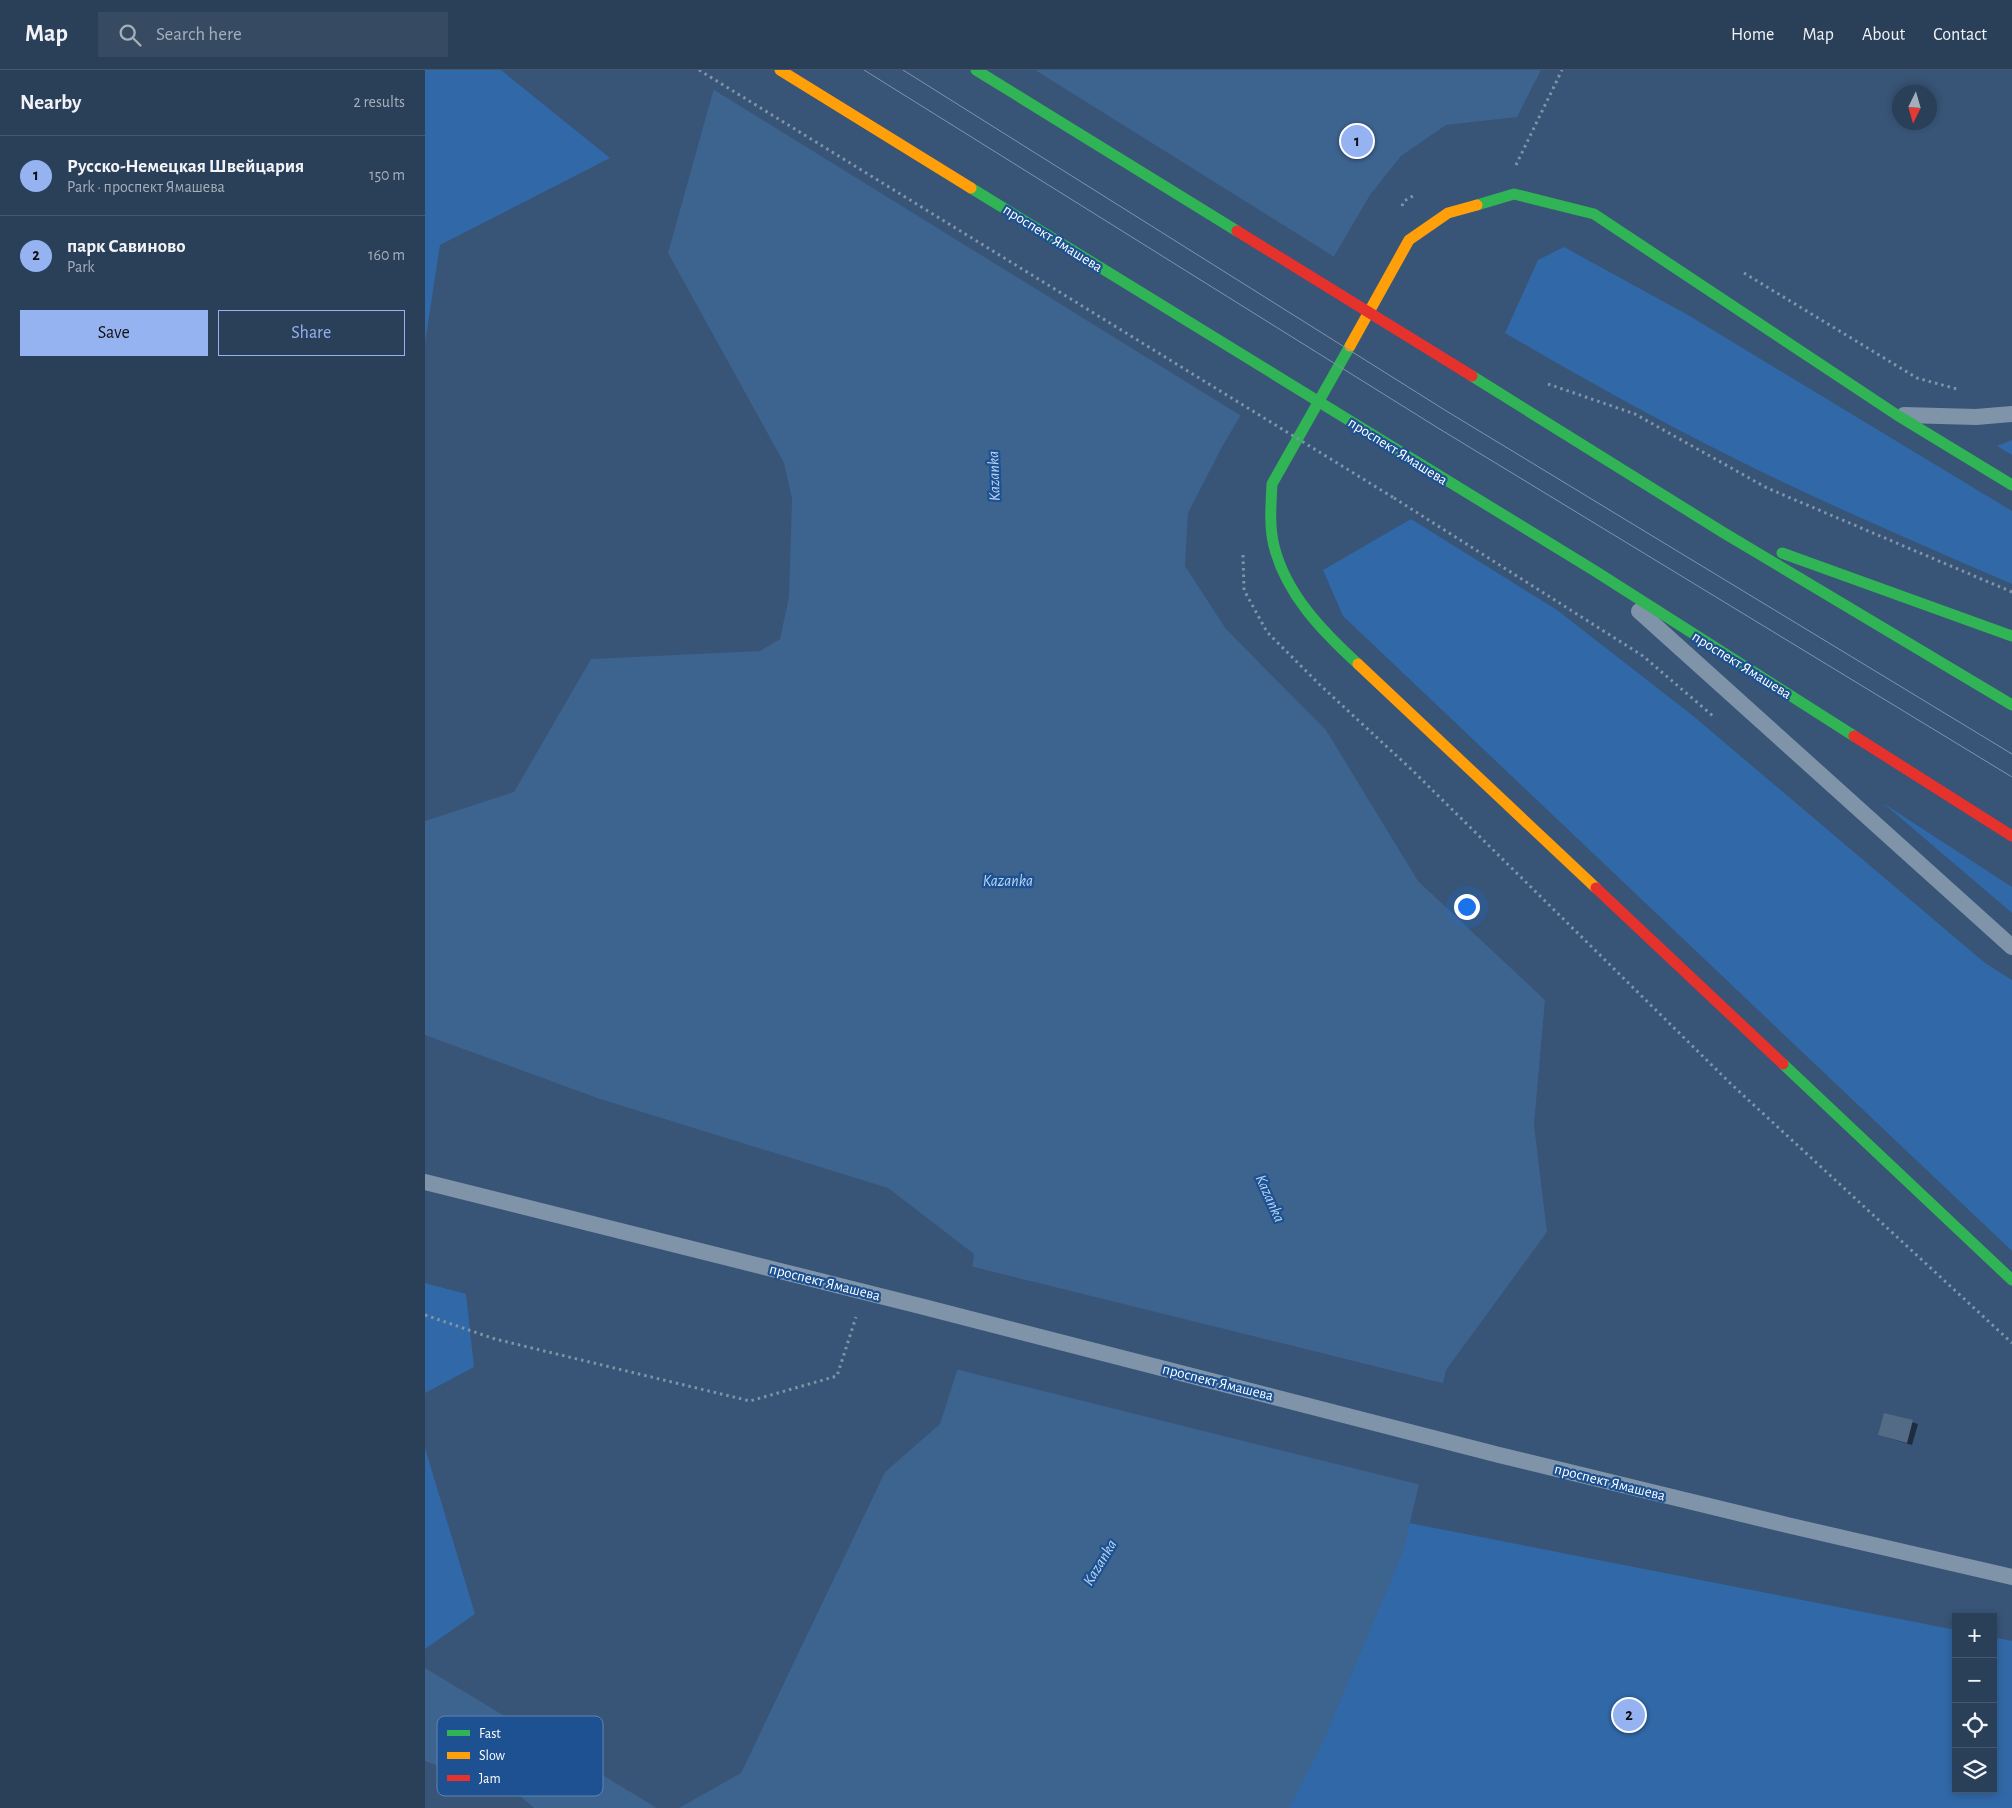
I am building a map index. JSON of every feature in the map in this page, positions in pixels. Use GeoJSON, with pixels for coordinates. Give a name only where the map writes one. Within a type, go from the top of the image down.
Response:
{"type":"FeatureCollection","features":[{"type":"Feature","properties":{"kind":"main road","name":"проспект Ямашева"},"geometry":{"type":"LineString","coordinates":[[781,70],[1595,572],[2012,836]]}},
{"type":"Feature","properties":{"kind":"main road"},"geometry":{"type":"LineString","coordinates":[[976,70],[1724,532],[2012,705]]}},
{"type":"Feature","properties":{"kind":"main road"},"geometry":{"type":"LineString","coordinates":[[2012,485],[1897,415],[1594,214],[1515,194],[1448,213],[1409,240],[1271,484],[1274,545],[1290,587],[1326,634],[2012,1280]]}},
{"type":"Feature","properties":{"kind":"main road"},"geometry":{"type":"LineString","coordinates":[[1724,532],[2012,636]]}},
{"type":"Feature","properties":{"kind":"lane"},"geometry":{"type":"LineString","coordinates":[[1897,415],[1976,418],[2012,414]]}},
{"type":"Feature","properties":{"kind":"lane"},"geometry":{"type":"LineString","coordinates":[[1595,572],[2012,946]]}},
{"type":"Feature","properties":{"kind":"lane","name":"проспект Ямашева"},"geometry":{"type":"LineString","coordinates":[[425,1182],[920,1306],[1499,1455],[2012,1577]]}},
{"type":"Feature","properties":{"kind":"path"},"geometry":{"type":"LineString","coordinates":[[699,70],[1394,498],[1643,656],[1718,720]]}},
{"type":"Feature","properties":{"kind":"path"},"geometry":{"type":"LineString","coordinates":[[1516,165],[1562,70]]}},
{"type":"Feature","properties":{"kind":"path"},"geometry":{"type":"LineString","coordinates":[[1507,167],[1516,165],[1525,168]]}},
{"type":"Feature","properties":{"kind":"path"},"geometry":{"type":"LineString","coordinates":[[1400,210],[1404,201],[1420,194]]}},
{"type":"Feature","properties":{"kind":"path"},"geometry":{"type":"LineString","coordinates":[[1739,270],[1917,378],[1962,390]]}},
{"type":"Feature","properties":{"kind":"path"},"geometry":{"type":"LineString","coordinates":[[1545,383],[1635,414],[1767,488],[2012,592]]}},
{"type":"Feature","properties":{"kind":"path"},"geometry":{"type":"LineString","coordinates":[[1270,429],[1275,421]]}},
{"type":"Feature","properties":{"kind":"path"},"geometry":{"type":"LineString","coordinates":[[1242,552],[1245,590],[1267,632],[1319,684],[1412,770],[1730,1083],[2012,1343]]}},
{"type":"Feature","properties":{"kind":"path"},"geometry":{"type":"LineString","coordinates":[[425,1315],[495,1339],[750,1401],[837,1376],[863,1292]]}},
{"type":"Feature","properties":{"kind":"shaded area"},"geometry":{"type":"Polygon","coordinates":[[[425,70],[501,70],[610,158],[440,245],[425,343],[425,70]]]}},
{"type":"Feature","properties":{"kind":"shaded area"},"geometry":{"type":"Polygon","coordinates":[[[1564,247],[1688,315],[2012,511],[2012,584],[1733,458],[1634,406],[1505,333],[1538,260],[1564,247]]]}},
{"type":"Feature","properties":{"kind":"shaded area"},"geometry":{"type":"Polygon","coordinates":[[[2012,440],[2012,455],[1997,446],[2012,440]]]}},
{"type":"Feature","properties":{"kind":"shaded area"},"geometry":{"type":"Polygon","coordinates":[[[1411,519],[1557,610],[1692,715],[1985,963],[2012,980],[2012,1251],[1343,616],[1323,570],[1411,519]]]}},
{"type":"Feature","properties":{"kind":"shaded area"},"geometry":{"type":"Polygon","coordinates":[[[1883,803],[2012,887],[2012,913],[1883,803]]]}},
{"type":"Feature","properties":{"kind":"shaded area"},"geometry":{"type":"Polygon","coordinates":[[[425,1283],[466,1294],[474,1367],[425,1393],[425,1283]]]}},
{"type":"Feature","properties":{"kind":"shaded area"},"geometry":{"type":"Polygon","coordinates":[[[425,1448],[475,1614],[425,1649],[425,1448]]]}},
{"type":"Feature","properties":{"kind":"shaded area"},"geometry":{"type":"Polygon","coordinates":[[[1399,1521],[1952,1629],[1952,1793],[1997,1793],[1997,1638],[2012,1641],[2012,1808],[1256,1808],[1399,1521]]]}},
{"type":"Feature","properties":{"kind":"water","name":"Kazanka"},"geometry":{"type":"Polygon","coordinates":[[[719,70],[1541,70],[1517,117],[1446,125],[1401,156],[1370,195],[1222,447],[1188,513],[1185,566],[1226,629],[1326,730],[1418,881],[1545,1000],[1534,1125],[1547,1232],[1446,1370],[1403,1552],[1323,1742],[1289,1808],[679,1808],[741,1773],[885,1472],[940,1424],[961,1358],[974,1254],[888,1188],[600,1099],[425,1035],[425,821],[514,792],[591,659],[760,651],[780,639],[789,597],[792,499],[784,463],[668,253],[719,70]]]}},
{"type":"Feature","properties":{"kind":"water"},"geometry":{"type":"Polygon","coordinates":[[[425,1668],[505,1716],[437,1716],[437,1765],[425,1761],[425,1668]]]}},
{"type":"Feature","properties":{"kind":"water"},"geometry":{"type":"Polygon","coordinates":[[[603,1775],[657,1808],[534,1808],[520,1796],[603,1796],[603,1775]]]}},
{"type":"Feature","properties":{"kind":"pier"},"geometry":{"type":"Polygon","coordinates":[[[716,70],[1035,70],[1336,258],[1243,417],[711,88],[716,70]]]}},
{"type":"Feature","properties":{"kind":"pier"},"geometry":{"type":"Polygon","coordinates":[[[970,1266],[1446,1384],[1421,1485],[955,1369],[959,1357],[970,1266]]]}},
{"type":"Feature","properties":{"kind":"building"},"geometry":{"type":"Polygon","coordinates":[[[1884,1413],[1913,1420],[1907,1443],[1878,1435],[1884,1413]]]}},
{"type":"Feature","properties":{"kind":"tram line"},"geometry":{"type":"LineString","coordinates":[[864,70],[1438,428],[2012,777]]}},
{"type":"Feature","properties":{"kind":"tram line"},"geometry":{"type":"LineString","coordinates":[[903,70],[1448,412],[2012,754]]}},
{"type":"Feature","properties":{"kind":"traffic: fast"},"geometry":{"type":"LineString","coordinates":[[976,70],[1237,231]]}},
{"type":"Feature","properties":{"kind":"traffic: fast"},"geometry":{"type":"LineString","coordinates":[[971,188],[1417,462]]}},
{"type":"Feature","properties":{"kind":"traffic: fast"},"geometry":{"type":"LineString","coordinates":[[1477,205],[1514,194],[1594,214],[1897,415],[2012,485]]}},
{"type":"Feature","properties":{"kind":"traffic: fast"},"geometry":{"type":"LineString","coordinates":[[1350,346],[1272,484],[1271,523],[1274,546],[1287,580],[1296,596],[1319,625],[1358,664]]}},
{"type":"Feature","properties":{"kind":"traffic: fast"},"geometry":{"type":"LineString","coordinates":[[1472,376],[1724,533],[2012,705]]}},
{"type":"Feature","properties":{"kind":"traffic: fast"},"geometry":{"type":"LineString","coordinates":[[1417,462],[1595,571],[1854,736]]}},
{"type":"Feature","properties":{"kind":"traffic: fast"},"geometry":{"type":"LineString","coordinates":[[1782,553],[2012,636]]}},
{"type":"Feature","properties":{"kind":"traffic: fast"},"geometry":{"type":"LineString","coordinates":[[1783,1064],[2012,1280]]}},
{"type":"Feature","properties":{"kind":"traffic: slow"},"geometry":{"type":"LineString","coordinates":[[780,70],[971,188]]}},
{"type":"Feature","properties":{"kind":"traffic: slow"},"geometry":{"type":"LineString","coordinates":[[1350,346],[1409,240],[1448,213],[1477,205]]}},
{"type":"Feature","properties":{"kind":"traffic: slow"},"geometry":{"type":"LineString","coordinates":[[1358,664],[1596,888]]}},
{"type":"Feature","properties":{"kind":"traffic: jam"},"geometry":{"type":"LineString","coordinates":[[1237,231],[1472,376]]}},
{"type":"Feature","properties":{"kind":"traffic: jam"},"geometry":{"type":"LineString","coordinates":[[1854,736],[2012,836]]}},
{"type":"Feature","properties":{"kind":"traffic: jam"},"geometry":{"type":"LineString","coordinates":[[1596,888],[1783,1064]]}},
{"type":"Feature","properties":{"kind":"place","name":"Русско-Немецкая Швейцария"},"geometry":{"type":"Point","coordinates":[1357,141]}},
{"type":"Feature","properties":{"kind":"place","name":"парк Савиново"},"geometry":{"type":"Point","coordinates":[1629,1715]}}]}
